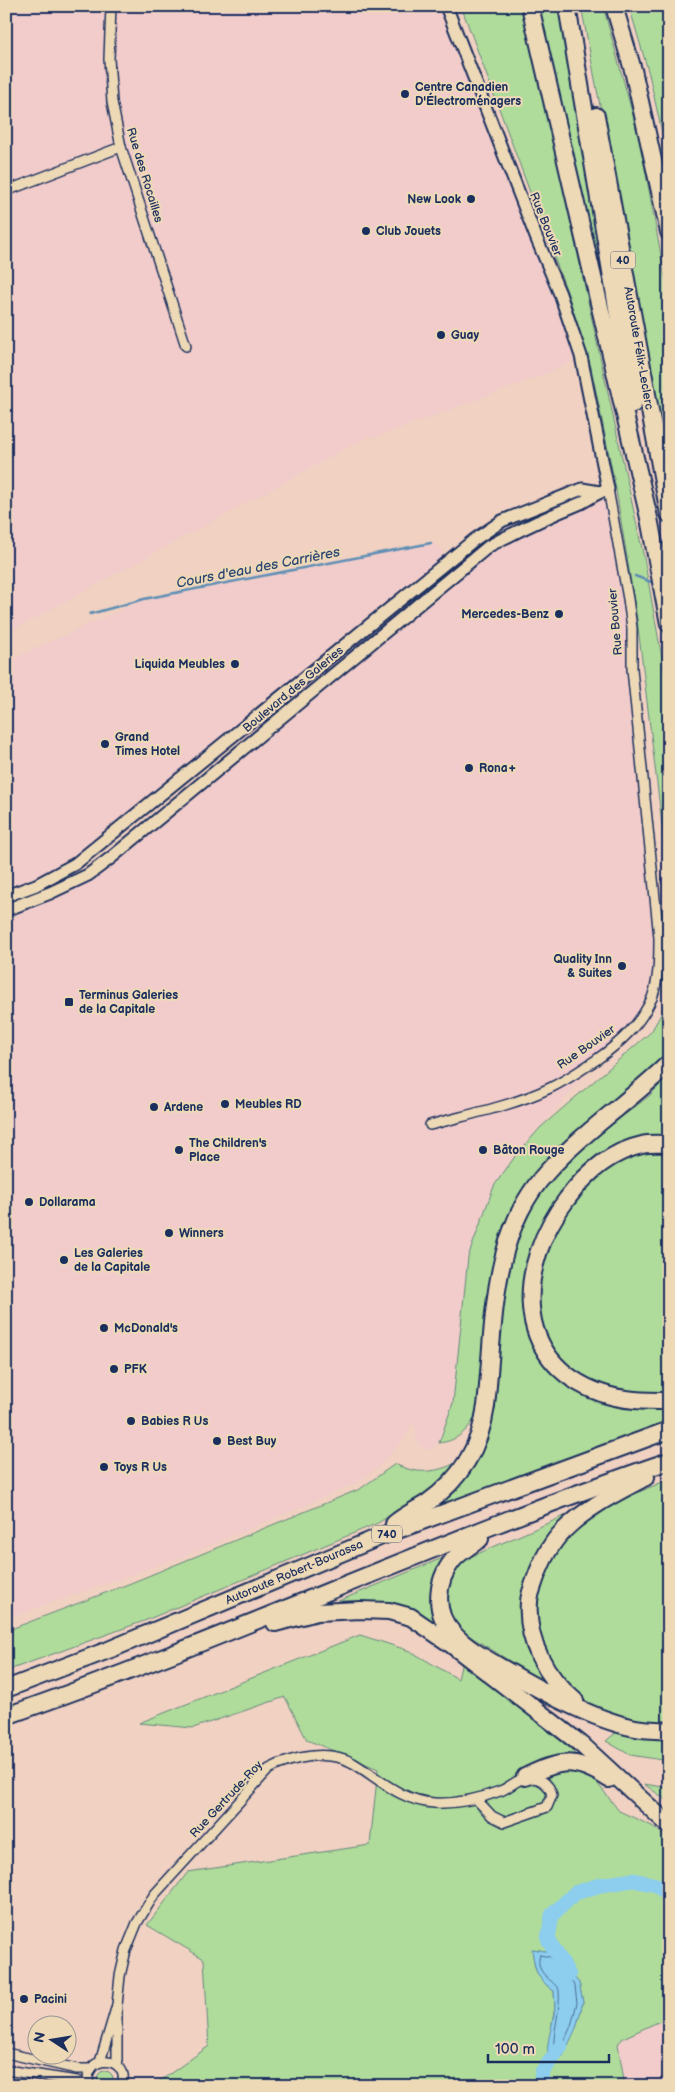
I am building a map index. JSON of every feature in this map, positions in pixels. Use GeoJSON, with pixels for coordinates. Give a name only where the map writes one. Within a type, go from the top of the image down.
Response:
{"type":"FeatureCollection","features":[{"type":"Feature","properties":{"kind":"highway"},"geometry":{"type":"LineString","coordinates":[[530,6],[649,518],[669,624]]}},
{"type":"Feature","properties":{"kind":"highway"},"geometry":{"type":"LineString","coordinates":[[567,6],[640,449],[649,518]]}},
{"type":"Feature","properties":{"kind":"highway","name":"Autoroute Félix-Leclerc"},"geometry":{"type":"LineString","coordinates":[[574,6],[609,177],[669,514]]}},
{"type":"Feature","properties":{"kind":"highway"},"geometry":{"type":"LineString","coordinates":[[614,6],[644,118],[669,232]]}},
{"type":"Feature","properties":{"kind":"highway"},"geometry":{"type":"LineString","coordinates":[[384,1535],[396,1522],[446,1488],[460,1473],[472,1454],[483,1427],[500,1269],[508,1241],[526,1202],[546,1172],[575,1143],[669,1063]]}},
{"type":"Feature","properties":{"kind":"highway"},"geometry":{"type":"LineString","coordinates":[[669,1144],[644,1144],[607,1158],[576,1187],[549,1225],[540,1244],[534,1263],[529,1301],[532,1320],[540,1341],[562,1370],[578,1382],[601,1393],[618,1397],[645,1401],[669,1401]]}},
{"type":"Feature","properties":{"kind":"highway","name":"Autoroute Robert-Bourassa"},"geometry":{"type":"LineString","coordinates":[[7,1689],[111,1649],[384,1535],[669,1430]]}},
{"type":"Feature","properties":{"kind":"highway"},"geometry":{"type":"LineString","coordinates":[[6,1716],[205,1642],[575,1493],[669,1463]]}},
{"type":"Feature","properties":{"kind":"highway"},"geometry":{"type":"LineString","coordinates":[[588,1712],[561,1690],[553,1680],[542,1663],[532,1639],[529,1601],[540,1563],[562,1532],[590,1508],[669,1463]]}},
{"type":"Feature","properties":{"kind":"highway"},"geometry":{"type":"LineString","coordinates":[[499,1524],[463,1550],[447,1568],[441,1582],[439,1600],[444,1621],[451,1632],[460,1641],[535,1687],[588,1712],[641,1729],[669,1730]]}},
{"type":"Feature","properties":{"kind":"highway"},"geometry":{"type":"LineString","coordinates":[[205,1642],[317,1612],[389,1611],[411,1617],[460,1650],[582,1745],[665,1821]]}},
{"type":"Feature","properties":{"kind":"highway"},"geometry":{"type":"LineString","coordinates":[[525,1777],[558,1764],[569,1762],[595,1770],[665,1821]]}},
{"type":"Feature","properties":{"kind":"street","name":"Rue des Rocailles"},"geometry":{"type":"LineString","coordinates":[[110,6],[109,59],[112,102],[121,147],[186,346]]}},
{"type":"Feature","properties":{"kind":"street","name":"Rue Bouvier"},"geometry":{"type":"LineString","coordinates":[[430,1125],[513,1103],[551,1088],[570,1077],[619,1043],[634,1028],[644,1013],[656,982],[659,967],[659,938],[632,669],[632,628],[604,490],[581,356],[560,294],[446,6]]}},
{"type":"Feature","properties":{"kind":"street"},"geometry":{"type":"LineString","coordinates":[[6,191],[121,147]]}},
{"type":"Feature","properties":{"kind":"street","name":"Boulevard des Galeries"},"geometry":{"type":"LineString","coordinates":[[6,896],[36,885],[75,864],[474,540],[502,521],[582,489],[604,490]]}},
{"type":"Feature","properties":{"kind":"street","name":"Boulevard des Galeries"},"geometry":{"type":"LineString","coordinates":[[6,910],[50,893],[88,875],[112,857],[489,546],[604,490]]}},
{"type":"Feature","properties":{"kind":"street","name":"Rue Gertrude-Roy"},"geometry":{"type":"LineString","coordinates":[[122,2086],[124,2075],[117,2065],[117,2005],[120,1976],[126,1950],[137,1923],[154,1895],[269,1769],[285,1761],[308,1756],[331,1757],[352,1762],[388,1787],[416,1800],[434,1803],[476,1799],[502,1790],[525,1777]]}},
{"type":"Feature","properties":{"kind":"street"},"geometry":{"type":"LineString","coordinates":[[476,1799],[492,1816],[504,1822],[547,1807],[552,1795],[550,1788],[538,1779],[525,1777]]}},
{"type":"Feature","properties":{"kind":"street","name":"Rue Gertrude-Roy"},"geometry":{"type":"LineString","coordinates":[[100,2062],[117,2005]]}},
{"type":"Feature","properties":{"kind":"street"},"geometry":{"type":"LineString","coordinates":[[6,2053],[77,2069],[91,2069]]}},
{"type":"Feature","properties":{"kind":"street"},"geometry":{"type":"LineString","coordinates":[[6,2070],[77,2081],[89,2086],[88,2074],[100,2062],[112,2062],[117,2065]]}},
{"type":"Feature","properties":{"kind":"shaded area"},"geometry":{"type":"Polygon","coordinates":[[[6,6],[446,6],[581,356],[554,371],[374,438],[369,436],[6,634],[6,6]]]}},
{"type":"Feature","properties":{"kind":"shaded area"},"geometry":{"type":"Polygon","coordinates":[[[608,489],[628,599],[659,967],[644,1013],[603,1055],[516,1155],[494,1186],[468,1257],[453,1403],[439,1443],[429,1450],[421,1447],[417,1441],[414,1421],[400,1444],[380,1466],[357,1483],[198,1551],[6,1619],[6,910],[88,875],[269,721],[190,773],[75,864],[6,896],[6,662],[144,599],[431,543],[442,549],[447,572],[489,546],[608,489]]]}},
{"type":"Feature","properties":{"kind":"shaded area"},"geometry":{"type":"Polygon","coordinates":[[[669,2017],[669,2086],[625,2086],[618,2045],[623,2038],[669,2017]]]}},
{"type":"Feature","properties":{"kind":"green space"},"geometry":{"type":"Polygon","coordinates":[[[461,6],[522,6],[535,58],[644,558],[669,697],[669,882],[637,619],[615,484],[591,367],[570,300],[461,6]]]}},
{"type":"Feature","properties":{"kind":"green space"},"geometry":{"type":"Polygon","coordinates":[[[539,6],[558,6],[579,106],[614,348],[539,6]]]}},
{"type":"Feature","properties":{"kind":"green space"},"geometry":{"type":"Polygon","coordinates":[[[581,6],[603,6],[640,141],[669,299],[669,466],[581,6]]]}},
{"type":"Feature","properties":{"kind":"green space"},"geometry":{"type":"Polygon","coordinates":[[[629,6],[669,6],[669,164],[649,74],[629,6]]]}},
{"type":"Feature","properties":{"kind":"green space"},"geometry":{"type":"Polygon","coordinates":[[[669,992],[669,1051],[665,1057],[596,1116],[512,1212],[479,1408],[473,1421],[464,1432],[453,1439],[439,1443],[453,1403],[468,1257],[494,1186],[516,1155],[541,1127],[651,1032],[664,1009],[669,992]]]}},
{"type":"Feature","properties":{"kind":"green space"},"geometry":{"type":"Polygon","coordinates":[[[669,1076],[669,1141],[605,1155],[541,1227],[527,1265],[523,1299],[558,1375],[595,1400],[644,1408],[669,1406],[669,1422],[450,1506],[432,1510],[454,1493],[476,1461],[507,1257],[528,1210],[553,1174],[582,1148],[649,1096],[669,1076]]]}},
{"type":"Feature","properties":{"kind":"green space"},"geometry":{"type":"Polygon","coordinates":[[[669,1149],[669,1395],[625,1394],[598,1387],[564,1365],[550,1346],[535,1306],[543,1255],[574,1198],[618,1159],[643,1150],[669,1149]]]}},
{"type":"Feature","properties":{"kind":"green space"},"geometry":{"type":"Polygon","coordinates":[[[458,1462],[428,1491],[378,1523],[144,1621],[6,1671],[6,1631],[131,1583],[360,1489],[395,1464],[411,1470],[427,1471],[458,1462]]]}},
{"type":"Feature","properties":{"kind":"green space"},"geometry":{"type":"Polygon","coordinates":[[[669,1479],[669,1724],[620,1716],[592,1706],[578,1697],[562,1680],[544,1648],[537,1627],[536,1616],[539,1592],[546,1568],[556,1548],[565,1536],[607,1507],[669,1479]]]}},
{"type":"Feature","properties":{"kind":"green space"},"geometry":{"type":"Polygon","coordinates":[[[585,1507],[560,1522],[539,1549],[530,1567],[523,1595],[548,1685],[468,1635],[457,1625],[449,1611],[447,1597],[450,1581],[461,1561],[585,1507]]]}},
{"type":"Feature","properties":{"kind":"green space"},"geometry":{"type":"Polygon","coordinates":[[[452,1554],[438,1625],[414,1610],[338,1605],[336,1602],[452,1554]]]}},
{"type":"Feature","properties":{"kind":"green space"},"geometry":{"type":"Polygon","coordinates":[[[360,1635],[410,1651],[458,1679],[462,1662],[571,1749],[619,1811],[652,1826],[669,1839],[669,2017],[623,2038],[618,2044],[625,2086],[153,2086],[209,2046],[204,1959],[147,1925],[188,1872],[370,1845],[378,1769],[307,1740],[285,1697],[193,1728],[139,1723],[360,1635]],[[533,1949],[537,1973],[554,1991],[555,2007],[548,2046],[576,2028],[583,2002],[579,1983],[552,1952],[533,1949]]]}},
{"type":"Feature","properties":{"kind":"green space"},"geometry":{"type":"Polygon","coordinates":[[[619,1730],[669,1739],[669,1761],[630,1755],[606,1741],[619,1730]]]}},
{"type":"Feature","properties":{"kind":"green space"},"geometry":{"type":"Polygon","coordinates":[[[644,1784],[669,1788],[669,1802],[644,1784]]]}},
{"type":"Feature","properties":{"kind":"green space"},"geometry":{"type":"Polygon","coordinates":[[[105,2071],[111,2073],[113,2079],[111,2085],[105,2087],[99,2085],[97,2079],[99,2073],[105,2071]]]}},
{"type":"Feature","properties":{"kind":"water"},"geometry":{"type":"Polygon","coordinates":[[[532,1949],[552,1952],[579,1983],[583,2002],[576,2028],[563,2056],[552,2067],[549,2060],[548,2046],[555,2007],[554,1991],[543,1982],[537,1973],[532,1949]]]}},
{"type":"Feature","properties":{"kind":"waterway","name":"Cours d'eau des Carrières"},"geometry":{"type":"LineString","coordinates":[[90,614],[144,599],[431,543]]}},
{"type":"Feature","properties":{"kind":"waterway","name":"Cours d'eau des Carrières"},"geometry":{"type":"LineString","coordinates":[[635,576],[651,582]]}},
{"type":"Feature","properties":{"kind":"waterway"},"geometry":{"type":"LineString","coordinates":[[569,1975],[548,1939],[552,1915],[575,1893],[600,1885],[633,1880],[657,1885],[669,1896]]}},
{"type":"Feature","properties":{"kind":"waterway"},"geometry":{"type":"LineString","coordinates":[[540,2086],[542,2072],[561,2046]]}},
{"type":"Feature","properties":{"kind":"place","name":"Centre Canadien D'Électroménagers"},"geometry":{"type":"Point","coordinates":[405,94]}},
{"type":"Feature","properties":{"kind":"place","name":"New Look"},"geometry":{"type":"Point","coordinates":[471,199]}},
{"type":"Feature","properties":{"kind":"place","name":"Club Jouets"},"geometry":{"type":"Point","coordinates":[366,231]}},
{"type":"Feature","properties":{"kind":"place","name":"Guay"},"geometry":{"type":"Point","coordinates":[441,335]}},
{"type":"Feature","properties":{"kind":"place","name":"Mercedes-Benz"},"geometry":{"type":"Point","coordinates":[559,614]}},
{"type":"Feature","properties":{"kind":"place","name":"Liquida Meubles"},"geometry":{"type":"Point","coordinates":[235,664]}},
{"type":"Feature","properties":{"kind":"place","name":"Grand Times Hotel"},"geometry":{"type":"Point","coordinates":[105,744]}},
{"type":"Feature","properties":{"kind":"place","name":"Rona+"},"geometry":{"type":"Point","coordinates":[469,768]}},
{"type":"Feature","properties":{"kind":"place","name":"Quality Inn & Suites"},"geometry":{"type":"Point","coordinates":[622,966]}},
{"type":"Feature","properties":{"kind":"place","name":"Terminus Galeries de la Capitale"},"geometry":{"type":"Point","coordinates":[69,1002]}},
{"type":"Feature","properties":{"kind":"place","name":"Meubles RD"},"geometry":{"type":"Point","coordinates":[225,1104]}},
{"type":"Feature","properties":{"kind":"place","name":"Ardene"},"geometry":{"type":"Point","coordinates":[154,1107]}},
{"type":"Feature","properties":{"kind":"place","name":"The Children's Place"},"geometry":{"type":"Point","coordinates":[179,1150]}},
{"type":"Feature","properties":{"kind":"place","name":"Bâton Rouge"},"geometry":{"type":"Point","coordinates":[483,1150]}},
{"type":"Feature","properties":{"kind":"place","name":"Dollarama"},"geometry":{"type":"Point","coordinates":[29,1202]}},
{"type":"Feature","properties":{"kind":"place","name":"Winners"},"geometry":{"type":"Point","coordinates":[169,1233]}},
{"type":"Feature","properties":{"kind":"place","name":"Les Galeries de la Capitale"},"geometry":{"type":"Point","coordinates":[64,1260]}},
{"type":"Feature","properties":{"kind":"place","name":"McDonald's"},"geometry":{"type":"Point","coordinates":[104,1328]}},
{"type":"Feature","properties":{"kind":"place","name":"PFK"},"geometry":{"type":"Point","coordinates":[114,1369]}},
{"type":"Feature","properties":{"kind":"place","name":"Babies R Us"},"geometry":{"type":"Point","coordinates":[131,1421]}},
{"type":"Feature","properties":{"kind":"place","name":"Best Buy"},"geometry":{"type":"Point","coordinates":[217,1441]}},
{"type":"Feature","properties":{"kind":"place","name":"Toys R Us"},"geometry":{"type":"Point","coordinates":[104,1467]}},
{"type":"Feature","properties":{"kind":"place","name":"Pacini"},"geometry":{"type":"Point","coordinates":[24,1999]}}]}
